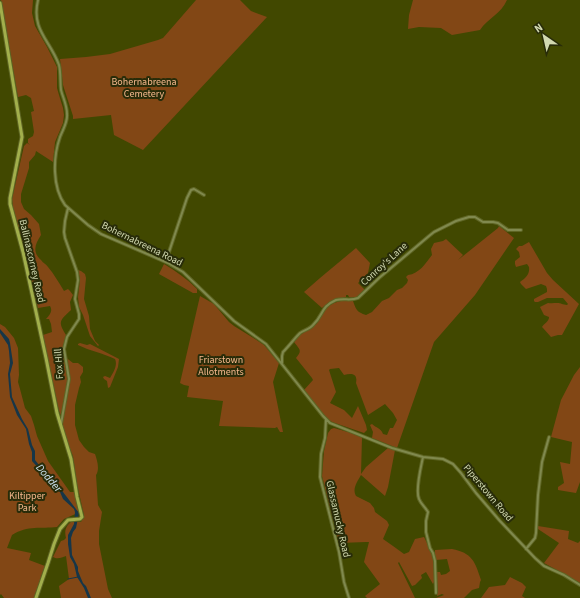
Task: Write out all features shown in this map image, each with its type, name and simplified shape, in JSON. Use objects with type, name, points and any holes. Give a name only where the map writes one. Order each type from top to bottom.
[{"type":"main road","name":"Ballinascorney Road","points":[[0,3],[22,137],[10,204],[24,260],[61,429],[71,460],[82,517],[68,520],[58,534],[36,598]]},
{"type":"street","name":"Bohernabreena Road","points":[[38,0],[36,14],[39,29],[59,66],[62,92],[68,114],[57,148],[55,163],[56,187],[62,201],[88,225],[101,234],[166,262],[183,272],[234,321],[266,344],[326,419]]},
{"type":"street","points":[[166,262],[190,192],[194,189],[204,195]]},
{"type":"street","name":"Fox Hill","points":[[61,429],[62,414],[69,379],[64,349],[68,337],[77,323],[79,314],[75,299],[78,280],[77,272],[64,232],[64,221],[68,208]]},
{"type":"street","name":"Conroy's Lane","points":[[282,364],[282,356],[284,352],[300,334],[315,324],[322,311],[327,306],[337,300],[354,300],[358,298],[379,278],[434,232],[456,221],[473,217],[483,222],[498,223],[508,230],[521,230]]},
{"type":"street","name":"Piperstown Road","points":[[326,419],[335,425],[392,448],[423,457],[443,459],[453,464],[476,493],[526,549],[544,566],[564,575],[580,585]]},
{"type":"street","name":"Glassamucky Road","points":[[326,419],[325,438],[321,454],[320,477],[349,598]]},
{"type":"street","points":[[526,549],[535,538],[542,462],[549,437]]},
{"type":"street","points":[[423,457],[418,495],[420,502],[428,512],[426,532],[430,548],[434,553],[436,562],[436,593]]},
{"type":"green space","points":[[1,0],[33,0],[32,13],[35,26],[57,67],[57,88],[64,115],[63,123],[55,142],[53,162],[36,151],[35,155],[29,162],[29,168],[21,194],[21,202],[24,209],[39,224],[41,235],[35,248],[36,254],[47,266],[64,291],[68,289],[73,295],[70,302],[71,310],[61,322],[66,335],[63,348],[64,356],[73,363],[78,363],[83,367],[75,405],[75,425],[79,440],[89,452],[95,454],[97,462],[98,470],[96,475],[98,505],[102,512],[99,531],[99,544],[108,589],[112,598],[61,598],[59,586],[69,579],[66,556],[58,558],[53,557],[61,541],[66,538],[65,530],[68,525],[72,521],[81,522],[84,515],[73,456],[63,428],[43,335],[52,332],[49,319],[46,319],[51,313],[51,308],[50,306],[38,308],[13,207],[12,199],[24,146],[27,143],[30,145],[28,143],[28,139],[33,136],[34,132],[31,112],[34,111],[31,98],[26,95],[18,97]]},
{"type":"green space","name":"Bohernabreena Cemetery","points":[[196,0],[240,0],[251,11],[267,17],[143,150],[114,135],[111,115],[73,119],[63,85],[60,59],[110,54],[163,38]]},
{"type":"green space","points":[[413,0],[507,0],[501,9],[480,30],[452,35],[441,28],[419,27],[408,29],[409,15]]},
{"type":"green space","points":[[499,226],[514,238],[475,295],[434,342],[397,448],[372,438],[373,432],[370,425],[372,424],[380,429],[383,434],[387,435],[390,428],[393,428],[397,420],[393,413],[385,404],[368,415],[356,383],[356,377],[353,374],[344,375],[339,368],[329,370],[336,392],[330,403],[344,410],[352,418],[358,406],[367,430],[364,433],[332,422],[326,418],[304,390],[313,380],[296,358],[300,351],[294,342],[298,337],[315,325],[326,309],[336,302],[345,300],[353,301],[359,312],[366,315],[372,312],[382,301],[389,298],[407,283],[408,280],[406,277],[408,275],[416,273],[425,265],[432,255],[431,249],[434,243],[446,239],[463,255],[458,260]]},
{"type":"green space","points":[[529,242],[547,273],[579,304],[562,335],[551,337],[542,327],[549,317],[544,315],[540,307],[548,303],[568,304],[563,298],[547,298],[535,302],[534,299],[547,292],[546,286],[541,284],[526,289],[520,282],[527,276],[529,267],[527,264],[516,267],[515,261],[520,257],[519,252],[516,249],[519,246]]},
{"type":"green space","points":[[356,248],[370,263],[368,273],[358,283],[365,290],[356,297],[349,297],[346,295],[346,297],[330,302],[322,308],[304,292]]},
{"type":"green space","points":[[164,264],[177,272],[197,289],[197,293],[193,293],[159,274]]},
{"type":"green space","points":[[78,270],[85,274],[84,299],[89,316],[90,329],[95,341],[99,345],[98,346],[90,336],[79,307],[78,297],[80,279]]},
{"type":"green space","name":"Friarstown Allotments","points":[[200,296],[214,304],[234,326],[264,345],[279,363],[273,382],[283,432],[280,432],[277,427],[219,426],[223,401],[187,397],[189,386],[180,383]]},
{"type":"green space","name":"Kiltipper Park","points":[[0,324],[5,327],[14,338],[18,348],[18,382],[25,408],[31,416],[37,436],[48,461],[70,492],[74,492],[80,512],[64,519],[57,527],[29,529],[12,535],[7,548],[31,553],[29,560],[45,566],[34,598],[4,598],[1,594],[0,595]]},
{"type":"green space","points":[[80,343],[87,345],[90,344],[119,359],[118,367],[110,387],[108,388],[107,381],[103,377],[105,376],[110,378],[116,366],[115,359],[78,345]]},
{"type":"green space","points":[[580,367],[580,482],[576,493],[558,490],[558,487],[564,483],[560,462],[570,464],[572,442],[551,437],[561,400],[574,375]]},
{"type":"green space","points":[[334,428],[362,437],[361,474],[366,467],[388,448],[395,450],[385,496],[361,475],[356,486],[355,493],[356,496],[370,503],[375,512],[387,521],[389,525],[383,539],[404,554],[409,552],[415,539],[424,537],[433,555],[433,584],[426,572],[421,575],[422,578],[415,585],[412,586],[399,562],[398,563],[415,598],[367,598],[365,596],[380,584],[364,562],[369,542],[339,543],[322,476],[324,451],[328,433]]},
{"type":"green space","points":[[538,526],[569,531],[568,539],[578,543],[580,541],[580,583],[544,563],[559,543],[538,529]]},
{"type":"green space","points":[[452,549],[464,553],[472,559],[481,580],[479,588],[472,590],[464,598],[436,598],[444,595],[442,594],[437,596],[436,572],[440,572],[441,575],[450,571],[447,559],[435,559],[435,550]]},
{"type":"green space","points":[[510,577],[522,583],[526,587],[522,596],[525,598],[481,598],[489,587],[505,585]]},
{"type":"water","name":"Dodder","points":[[0,329],[9,339],[13,363],[10,374],[12,397],[28,429],[35,451],[35,460],[44,471],[51,476],[79,513],[76,528],[71,538],[72,555],[83,583],[86,586],[91,598],[88,598],[77,577],[74,564],[70,557],[68,535],[74,524],[74,509],[63,499],[56,486],[32,461],[32,452],[26,429],[17,415],[10,397],[8,374],[10,363],[9,351],[8,345],[0,333]]},
{"type":"waterway","points":[[68,579],[78,577]]}]
